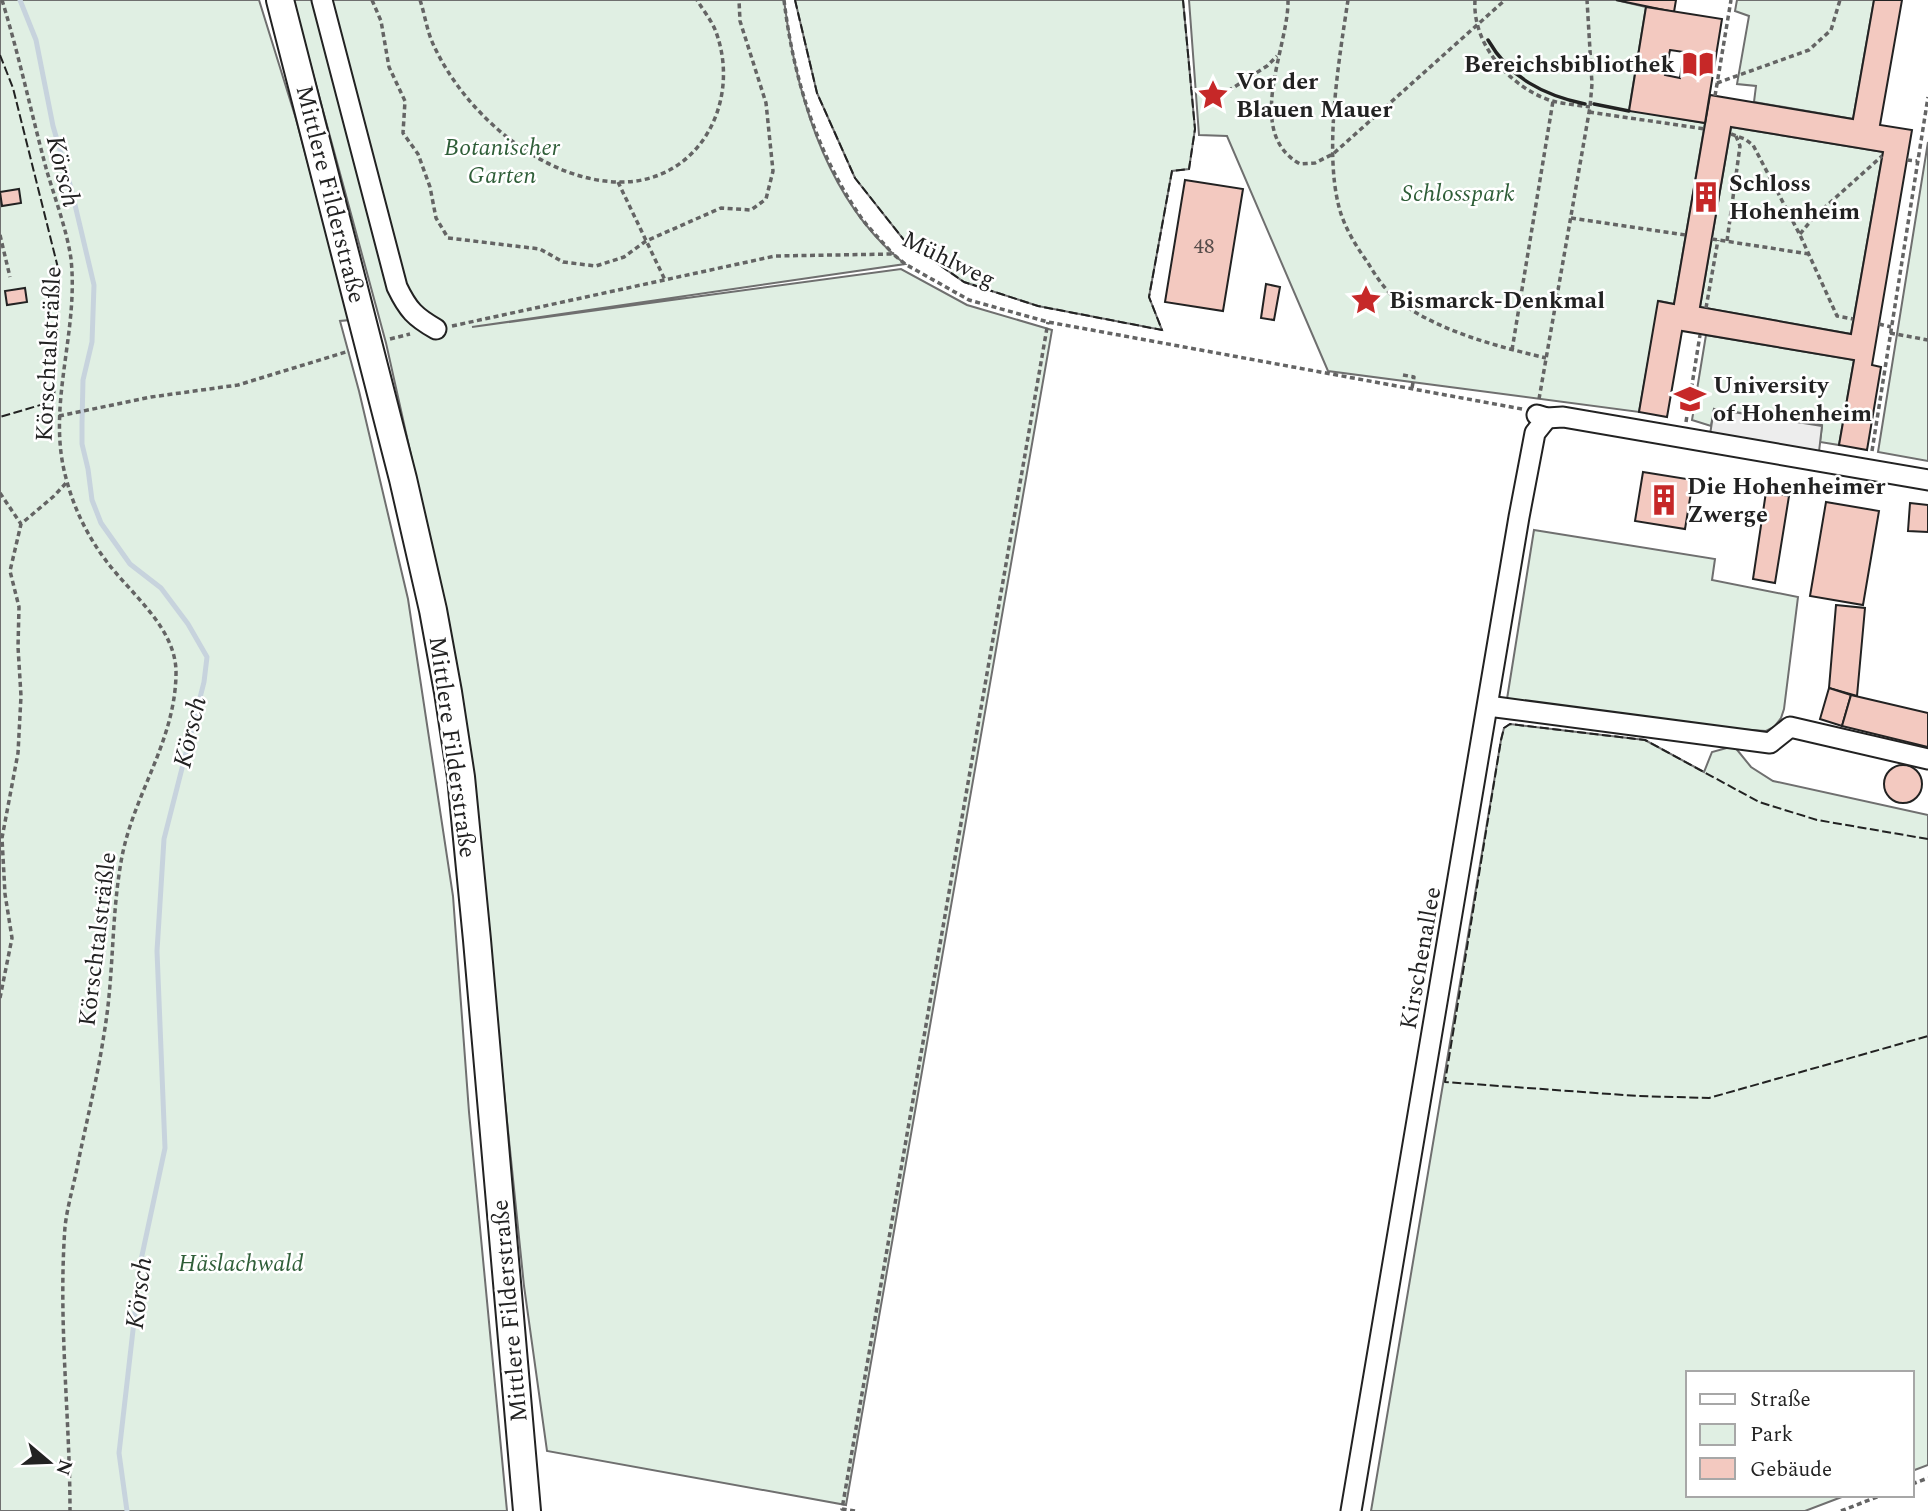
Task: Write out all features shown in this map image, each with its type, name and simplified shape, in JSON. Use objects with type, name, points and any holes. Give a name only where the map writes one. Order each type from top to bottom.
[{"type":"main road","name":"Mittlere Filderstraße","points":[[280,0],[369,345],[433,610],[461,777],[527,1511]]},
{"type":"street","points":[[322,0],[397,287],[407,308],[436,329]]},
{"type":"street","points":[[1542,417],[1563,417],[1928,480]]},
{"type":"street","name":"Kirschenallee","points":[[1351,1511],[1535,433],[1542,417]]},
{"type":"street","points":[[1488,706],[1770,743],[1790,727],[1928,759]]},
{"type":"path","name":"Körschtalsträßle","points":[[2,0],[71,257],[71,304],[59,416],[59,449],[66,482],[87,533],[167,639],[175,656],[176,675],[172,710],[164,742],[121,856],[105,1032],[65,1224],[64,1303],[70,1511]]},
{"type":"path","points":[[372,0],[381,21],[389,67],[405,101],[403,132],[418,154],[430,187],[436,218],[448,238],[540,249],[563,262],[596,266],[624,257],[646,241],[720,208],[751,210],[766,199],[773,172],[766,103],[740,21],[738,0]]},
{"type":"path","points":[[421,0],[433,45],[462,94],[499,132],[536,156],[571,173],[618,182],[649,179],[670,171],[691,156],[706,138],[717,116],[722,91],[723,61],[716,31],[697,0]]},
{"type":"path","points":[[784,0],[802,90],[817,137],[859,215],[893,254]]},
{"type":"path","points":[[1288,0],[1287,25],[1272,83],[1271,100],[1278,139],[1287,154],[1300,164],[1315,163],[1333,155],[1505,0]]},
{"type":"path","points":[[1348,0],[1337,86],[1333,155],[1339,210],[1351,237],[1382,284],[1399,302],[1458,332],[1546,358]]},
{"type":"path","points":[[1475,0],[1477,23],[1488,49],[1508,74],[1525,88],[1553,101],[1705,129]]},
{"type":"path","points":[[1542,417],[1546,358],[1592,84],[1587,0]]},
{"type":"path","points":[[1715,96],[1731,0]]},
{"type":"path","points":[[1717,83],[1809,50],[1831,30],[1840,0]]},
{"type":"path","points":[[1228,91],[1279,55]]},
{"type":"path","points":[[1869,470],[1928,97]]},
{"type":"path","points":[[1512,350],[1553,101]]},
{"type":"path","points":[[1727,242],[1740,146],[1732,134],[1753,145],[1800,235],[1837,316],[1853,319]]},
{"type":"path","points":[[1800,235],[1814,217],[1882,156]]},
{"type":"path","points":[[1907,160],[1917,161]]},
{"type":"path","points":[[618,182],[665,280]]},
{"type":"path","points":[[1571,218],[1686,235]]},
{"type":"path","points":[[0,235],[10,277]]},
{"type":"path","points":[[1706,308],[1715,240],[1809,254]]},
{"type":"path","name":"Mühlweg","points":[[59,416],[238,385],[412,333],[775,256],[893,254],[905,264],[969,300],[1048,323],[1519,408],[1542,417]]},
{"type":"path","points":[[855,1511],[842,1509],[1048,323]]},
{"type":"path","points":[[1879,324],[1891,327]]},
{"type":"path","points":[[1890,333],[1928,340]]},
{"type":"path","points":[[1684,437],[1700,335]]},
{"type":"path","points":[[1403,375],[1413,377],[1412,388]]},
{"type":"path","points":[[0,998],[12,938],[5,894],[2,838],[18,753],[22,696],[18,647],[19,607],[10,571],[21,524],[66,482]]},
{"type":"path","points":[[0,493],[21,524]]},
{"type":"path","points":[[1841,1511],[1876,1497]]},
{"type":"green space","name":"Häslachwald","points":[[0,0],[259,0],[296,119],[350,320],[340,321],[408,599],[453,896],[469,1112],[507,1511],[0,1511]]},
{"type":"green space","name":"Botanischer Garten","points":[[293,0],[784,0],[797,72],[820,144],[855,210],[878,239],[905,264],[472,327],[901,269],[967,305],[1052,330],[846,1505],[547,1451],[524,1286],[472,780],[437,572],[386,343]]},
{"type":"green space","points":[[795,0],[1183,0],[1195,129],[1189,169],[1172,171],[1149,297],[1162,330],[1038,306],[964,282],[904,240],[855,178],[817,93]]},
{"type":"green space","name":"Schlosspark","points":[[1189,0],[1616,0],[1646,7],[1629,110],[1705,123],[1674,304],[1659,301],[1639,412],[1328,371],[1227,136],[1199,135]]},
{"type":"green space","points":[[1737,0],[1874,0],[1853,119],[1754,102],[1756,86],[1737,84],[1749,16],[1735,11]]},
{"type":"green space","points":[[1731,127],[1883,152],[1851,334],[1700,307]]},
{"type":"green space","points":[[1928,142],[1928,461],[1878,452]]},
{"type":"green space","points":[[1706,335],[1854,360],[1839,445],[1820,442],[1822,425],[1714,409],[1711,426],[1692,420]]},
{"type":"green space","points":[[1534,530],[1715,559],[1712,580],[1798,597],[1784,709],[1774,727],[1766,731],[1721,728],[1507,699]]},
{"type":"green space","points":[[1510,724],[1645,740],[1704,772],[1712,752],[1734,746],[1751,767],[1773,781],[1928,815],[1928,1465],[1914,1470],[1914,1371],[1686,1371],[1686,1497],[1842,1497],[1805,1511],[1371,1511],[1504,728]]},
{"type":"shaded area","points":[[1714,409],[1822,426],[1818,460],[1709,441]]},
{"type":"building","points":[[1616,0],[1676,0],[1674,12]]},
{"type":"building","name":"Schloss Hohenheim","points":[[1874,0],[1902,0],[1880,125],[1912,130],[1872,365],[1881,367],[1867,450],[1839,445],[1854,360],[1682,331],[1667,417],[1639,412],[1658,301],[1674,304],[1710,95],[1853,119]],"holes":[[[1731,127],[1883,152],[1851,334],[1700,307]]]},
{"type":"building","name":"Bereichsbibliothek","points":[[1646,7],[1722,19],[1705,123],[1629,111]],"holes":[[[1670,50],[1684,52],[1680,78],[1665,75]]]},
{"type":"building","points":[[1185,180],[1243,189],[1223,311],[1165,302]]},
{"type":"building","points":[[19,189],[21,203],[2,206],[0,192]]},
{"type":"building","points":[[1266,284],[1280,287],[1274,320],[1261,318]]},
{"type":"building","points":[[25,288],[27,302],[7,305],[5,291]]},
{"type":"building","name":"Die Hohenheimer Zwerge","points":[[1643,472],[1693,480],[1685,529],[1635,521]]},
{"type":"building","points":[[1766,492],[1789,496],[1775,583],[1753,579]]},
{"type":"building","points":[[1826,502],[1879,511],[1863,605],[1810,596]]},
{"type":"building","points":[[1910,503],[1928,505],[1928,532],[1908,531]]},
{"type":"building","points":[[1836,605],[1865,608],[1857,696],[1829,688]]},
{"type":"building","points":[[1829,688],[1851,695],[1842,726],[1820,719]]},
{"type":"building","points":[[1851,695],[1928,713],[1928,747],[1842,726]]},
{"type":"building","points":[[1903,765],[1916,771],[1922,784],[1916,797],[1903,803],[1890,797],[1884,784],[1890,771]]},
{"type":"waterway","name":"Körsch","points":[[20,0],[36,40],[53,126],[94,285],[92,342],[83,380],[82,423],[82,444],[92,500],[101,523],[130,564],[161,588],[188,624],[207,657],[204,682],[164,839],[157,951],[165,1148],[141,1260],[119,1453],[127,1511]]},
{"type":"fence","points":[[795,0],[817,93],[855,178],[904,240],[964,282],[1038,306],[1162,330],[1149,297],[1172,171],[1189,169],[1195,129],[1183,0]]},
{"type":"fence","points":[[0,55],[13,88],[59,272],[54,401],[0,417]]},
{"type":"fence","points":[[1928,839],[1817,820],[1759,802],[1645,740],[1510,724],[1504,728],[1501,740],[1445,1082],[1638,1096],[1709,1098],[1928,1036]]},
{"type":"wall","points":[[1488,40],[1507,65],[1529,83],[1555,96],[1585,104]]},
{"type":"wall","points":[[1594,104],[1629,111]]},
{"type":"place","name":"Bereichsbibliothek","points":[[1698,64]]},
{"type":"place","name":"Vor der Blauen Mauer","points":[[1213,95]]},
{"type":"place","name":"Schloss Hohenheim","points":[[1706,197]]},
{"type":"place","name":"Bismarck-Denkmal","points":[[1366,300]]},
{"type":"place","name":"University of Hohenheim","points":[[1690,399]]},
{"type":"place","name":"Die Hohenheimer Zwerge","points":[[1664,500]]}]
